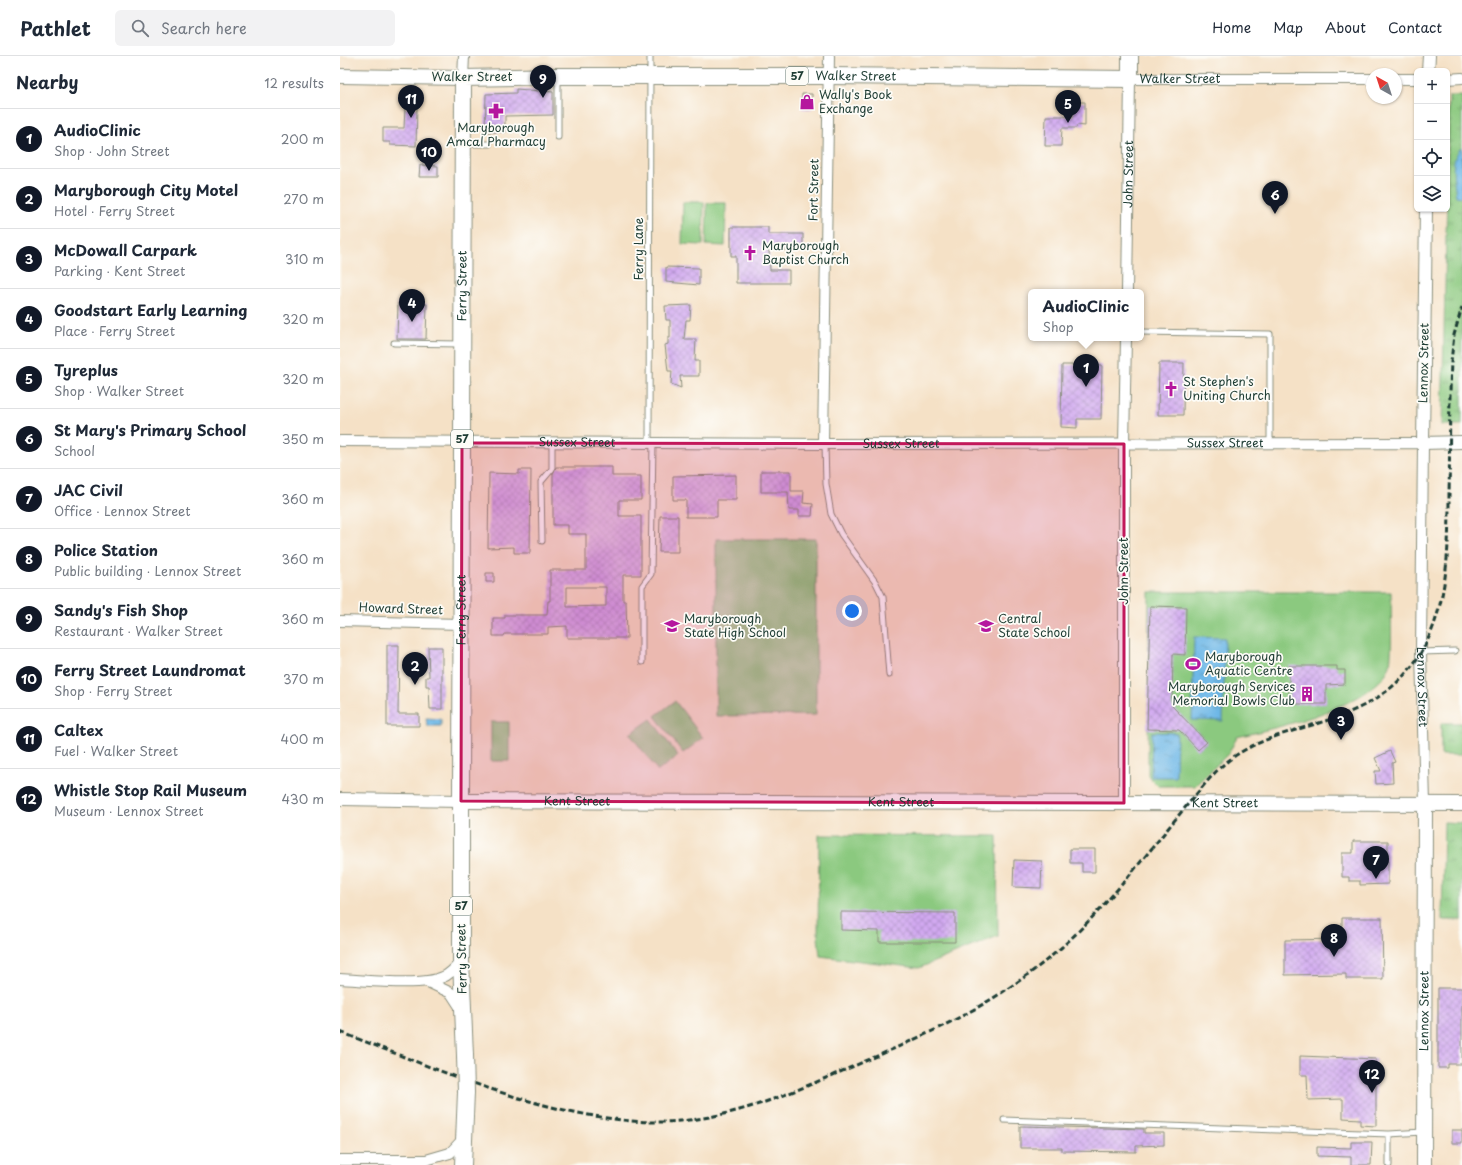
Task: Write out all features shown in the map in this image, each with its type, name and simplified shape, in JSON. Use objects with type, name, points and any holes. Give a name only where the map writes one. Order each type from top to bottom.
[{"type":"main road","name":"John Street","points":[[1130,56],[1130,79]]},
{"type":"main road","name":"Walker Street","points":[[340,76],[463,78],[558,76],[829,76],[1130,79]]},
{"type":"main road","name":"Ferry Street","points":[[463,78],[461,961],[466,1092],[463,1165]]},
{"type":"main road","name":"Kent Street","points":[[461,801],[1462,804]]},
{"type":"main road","name":"Lennox Street","points":[[1424,1165],[1425,804]]},
{"type":"street","name":"Ferry Street","points":[[463,78],[464,56]]},
{"type":"street","name":"Fort Street","points":[[824,444],[829,56]]},
{"type":"street","points":[[1428,68],[1429,56]]},
{"type":"street","points":[[1450,79],[1462,78]]},
{"type":"street","name":"Walker Street","points":[[1130,79],[1366,79]]},
{"type":"street","name":"John Street","points":[[1127,289],[1130,79]]},
{"type":"street","points":[[1402,79],[1414,79]]},
{"type":"street","name":"Lennox Street","points":[[1425,804],[1421,652],[1426,212]]},
{"type":"street","name":"John Street","points":[[1124,803],[1124,444],[1126,341]]},
{"type":"street","name":"Sussex Street","points":[[340,441],[462,443],[651,442],[824,444],[1270,444],[1462,442]]},
{"type":"street","name":"Howard Street","points":[[340,621],[461,624]]},
{"type":"street","name":"Kent Street","points":[[340,799],[461,801]]},
{"type":"street","points":[[340,979],[428,982],[443,977],[451,972],[461,961]]},
{"type":"street","points":[[428,982],[451,993],[463,1011]]},
{"type":"street","points":[[340,1160],[426,1160],[450,1153],[465,1137]]},
{"type":"street","points":[[426,1160],[438,1165]]},
{"type":"lane","name":"Ferry Lane","points":[[642,662],[642,586],[651,574],[650,56]]},
{"type":"lane","points":[[558,76],[558,137]]},
{"type":"lane","points":[[462,144],[489,144]]},
{"type":"lane","points":[[1144,332],[1270,334],[1270,444]]},
{"type":"lane","points":[[394,343],[462,344]]},
{"type":"lane","points":[[542,541],[541,482],[552,469],[552,442]]},
{"type":"lane","points":[[824,444],[826,484],[831,514],[841,534],[876,583],[883,597],[889,675]]},
{"type":"lane","points":[[1421,652],[1455,650]]},
{"type":"lane","points":[[1004,1120],[1389,1134],[1424,1132]]},
{"type":"lane","points":[[1388,1165],[1389,1134]]},
{"type":"highlighted area","points":[[462,443],[1124,444],[1124,803],[461,801]]},
{"type":"green space","points":[[1450,96],[1462,96],[1462,425],[1442,425],[1447,212],[1450,212]]},
{"type":"green space","points":[[683,202],[704,202],[703,245],[682,244]]},
{"type":"green space","points":[[707,203],[726,203],[725,246],[706,245]]},
{"type":"green space","points":[[716,539],[816,539],[816,715],[716,716]]},
{"type":"green space","points":[[1149,592],[1391,592],[1391,644],[1389,668],[1379,682],[1363,694],[1343,705],[1321,714],[1275,728],[1237,737],[1229,753],[1195,786],[1158,786],[1148,776]]},
{"type":"green space","points":[[675,701],[703,738],[683,753],[655,716]]},
{"type":"green space","points":[[651,719],[678,756],[658,771],[630,734]]},
{"type":"green space","points":[[491,722],[509,722],[509,761],[491,761]]},
{"type":"green space","points":[[1441,723],[1462,723],[1462,755],[1441,755]]},
{"type":"green space","points":[[1444,822],[1462,823],[1462,920],[1442,920]]},
{"type":"green space","points":[[819,835],[997,836],[998,936],[919,968],[820,956],[818,937]]},
{"type":"water","points":[[1462,147],[1462,197],[1456,196],[1453,170],[1455,157]]},
{"type":"water","points":[[1194,637],[1225,638],[1223,721],[1192,720]]},
{"type":"water","points":[[426,718],[441,719],[441,726],[427,726]]},
{"type":"water","points":[[1152,732],[1177,733],[1176,777],[1151,777]]},
{"type":"building","points":[[516,89],[553,92],[553,115],[505,116],[505,132],[485,132],[486,94],[516,93]]},
{"type":"building","name":"Wally's Book Exchange","points":[[802,94],[812,94],[812,109],[802,109]]},
{"type":"building","points":[[1073,102],[1085,102],[1085,126],[1077,125],[1076,128],[1062,128],[1061,146],[1045,146],[1046,116],[1073,116]]},
{"type":"building","points":[[405,108],[417,108],[416,146],[390,145],[390,142],[383,142],[383,128],[404,128]]},
{"type":"building","points":[[420,165],[438,166],[438,177],[419,177]]},
{"type":"building","name":"Maryborough Baptist Church","points":[[731,227],[768,227],[768,234],[803,234],[803,250],[769,250],[770,270],[789,270],[789,283],[736,283],[736,256],[731,256]]},
{"type":"building","points":[[666,267],[699,268],[699,285],[666,282]]},
{"type":"building","points":[[398,303],[427,304],[426,339],[397,339]]},
{"type":"building","points":[[691,305],[690,320],[686,320],[684,339],[696,339],[695,361],[699,361],[699,376],[680,376],[681,388],[671,384],[672,371],[668,371],[665,345],[668,344],[668,338],[670,338],[670,320],[666,320],[665,306]]},
{"type":"building","name":"St Stephen's Uniting Church","points":[[1159,363],[1184,363],[1183,415],[1158,415]]},
{"type":"building","points":[[1062,365],[1102,365],[1101,419],[1077,419],[1077,428],[1061,427]]},
{"type":"building","points":[[556,467],[612,467],[612,476],[641,476],[641,500],[619,500],[619,516],[641,516],[641,575],[623,575],[623,601],[626,601],[627,638],[567,638],[567,626],[548,627],[548,634],[505,634],[504,636],[493,636],[493,618],[505,618],[505,615],[547,615],[548,601],[550,601],[550,570],[586,570],[586,534],[568,534],[568,525],[553,525],[553,474]],"holes":[[[567,587],[606,587],[606,606],[567,607]]]},
{"type":"building","points":[[519,470],[531,470],[530,553],[514,553],[514,547],[488,548],[489,473],[519,474]]},
{"type":"building","points":[[761,471],[791,471],[791,491],[804,491],[803,503],[813,504],[812,516],[799,516],[799,510],[789,510],[788,492],[761,492]]},
{"type":"building","points":[[736,475],[736,500],[717,500],[717,517],[686,517],[686,500],[673,500],[673,476]]},
{"type":"building","points":[[660,516],[678,516],[678,552],[659,552]]},
{"type":"building","points":[[486,573],[494,573],[494,582],[486,582]]},
{"type":"building","points":[[1150,606],[1186,607],[1185,655],[1173,654],[1172,706],[1207,742],[1198,750],[1179,730],[1147,729]]},
{"type":"building","points":[[387,645],[399,645],[398,714],[419,714],[419,726],[387,726]]},
{"type":"building","points":[[428,647],[442,647],[442,709],[430,709],[429,686],[426,686],[426,677],[429,677]]},
{"type":"building","name":"Maryborough Services Memorial Bowls Club","points":[[1289,666],[1337,666],[1337,670],[1345,670],[1345,684],[1326,685],[1326,704],[1289,704]]},
{"type":"building","points":[[1390,751],[1395,762],[1392,763],[1393,783],[1376,784],[1375,771],[1381,771],[1375,758]]},
{"type":"building","points":[[1353,841],[1388,841],[1388,884],[1360,885],[1360,881],[1349,881],[1349,877],[1342,877],[1342,853],[1353,853]]},
{"type":"building","points":[[1070,849],[1095,849],[1095,872],[1082,872],[1082,863],[1070,863]]},
{"type":"building","points":[[1014,860],[1042,861],[1041,888],[1013,887]]},
{"type":"building","points":[[841,912],[955,913],[955,942],[879,942],[879,931],[841,930]]},
{"type":"building","points":[[1342,918],[1382,918],[1383,979],[1346,979],[1346,974],[1285,975],[1285,940],[1342,939]]},
{"type":"building","points":[[1438,988],[1462,988],[1462,1064],[1448,1064],[1448,1068],[1438,1068]]},
{"type":"building","points":[[1300,1056],[1376,1059],[1376,1126],[1360,1125],[1360,1119],[1343,1118],[1343,1099],[1308,1100],[1307,1075],[1300,1075]]},
{"type":"building","points":[[1020,1126],[1144,1129],[1144,1133],[1164,1133],[1164,1145],[1136,1146],[1136,1152],[1062,1151],[1062,1148],[1020,1148]]},
{"type":"building","points":[[1452,1130],[1462,1130],[1462,1143],[1452,1143]]},
{"type":"building","points":[[1351,1142],[1372,1142],[1371,1165],[1351,1165],[1351,1157],[1317,1156],[1317,1147],[1351,1148]]},
{"type":"railway","points":[[340,1032],[474,1083],[543,1105],[614,1119],[647,1122],[679,1121],[709,1117],[738,1110],[766,1102],[795,1091],[883,1054],[937,1029],[963,1016],[1013,985],[1062,947],[1102,907],[1211,777],[1226,763],[1258,743],[1350,712],[1382,695],[1406,674],[1423,649],[1435,621],[1443,592],[1447,560],[1449,527],[1451,362],[1454,335],[1462,307]]},
{"type":"place","name":"Sandy's Fish Shop","points":[[543,98]]},
{"type":"place","name":"Wally's Book Exchange","points":[[807,102]]},
{"type":"place","name":"Maryborough Amcal Pharmacy","points":[[496,111]]},
{"type":"place","name":"Caltex","points":[[411,118]]},
{"type":"place","name":"Tyreplus","points":[[1068,123]]},
{"type":"place","name":"Ferry Street Laundromat","points":[[429,171]]},
{"type":"place","name":"St Mary's Primary School","points":[[1275,214]]},
{"type":"place","name":"Maryborough Baptist Church","points":[[750,253]]},
{"type":"place","name":"Goodstart Early Learning","points":[[412,322]]},
{"type":"place","name":"AudioClinic","points":[[1086,387]]},
{"type":"place","name":"St Stephen's Uniting Church","points":[[1171,389]]},
{"type":"place","name":"Maryborough State High School","points":[[672,626]]},
{"type":"place","name":"Central State School","points":[[986,626]]},
{"type":"place","name":"Maryborough Aquatic Centre","points":[[1193,664]]},
{"type":"place","name":"Maryborough City Motel","points":[[415,685]]},
{"type":"place","name":"Maryborough Services Memorial Bowls Club","points":[[1307,694]]},
{"type":"place","name":"McDowall Carpark","points":[[1341,740]]},
{"type":"place","name":"JAC Civil","points":[[1376,879]]},
{"type":"place","name":"Police Station","points":[[1334,957]]},
{"type":"place","name":"Whistle Stop Rail Museum","points":[[1372,1093]]}]
